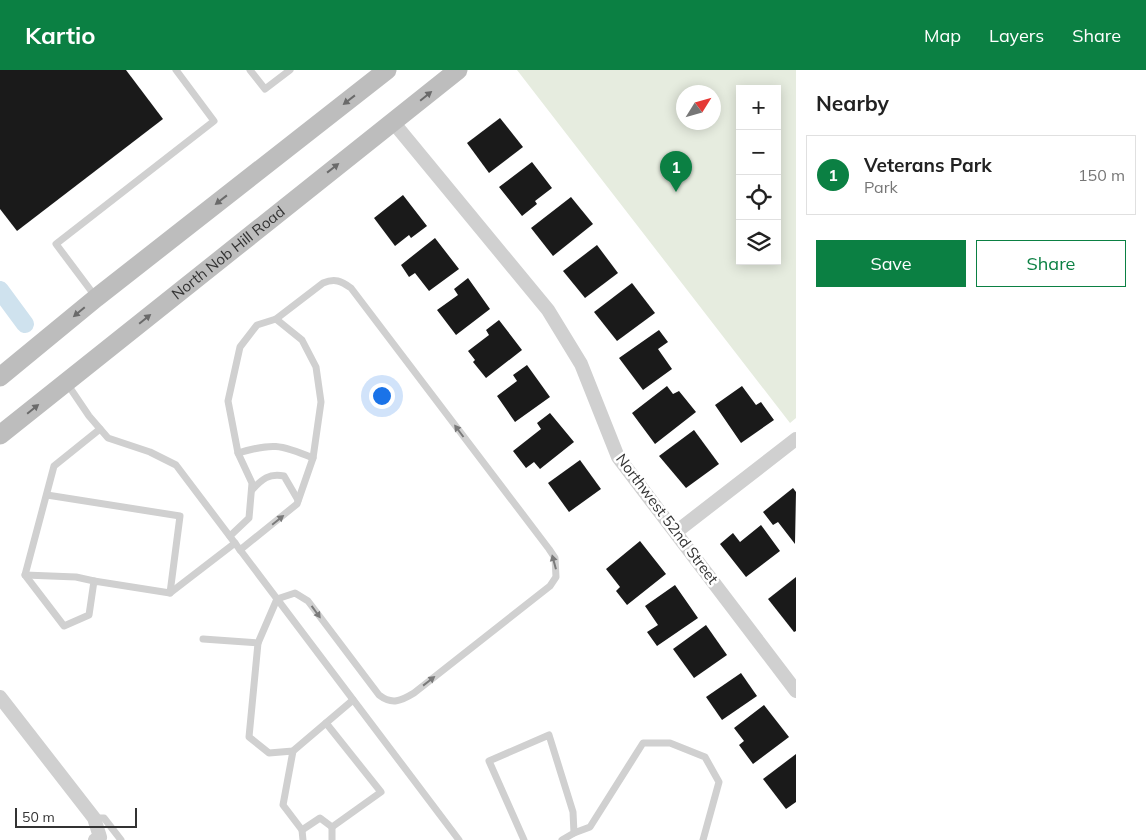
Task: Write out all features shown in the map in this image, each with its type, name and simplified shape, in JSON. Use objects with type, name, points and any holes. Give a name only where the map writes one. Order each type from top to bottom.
[{"type":"main road","points":[[0,377],[96,298],[387,70]]},
{"type":"main road","name":"North Nob Hill Road","points":[[0,435],[458,70]]},
{"type":"street","name":"Northwest 52nd Street","points":[[393,122],[548,310],[581,364],[618,457],[796,692]]},
{"type":"street","points":[[676,532],[796,439]]},
{"type":"street","points":[[0,697],[94,818],[100,836],[95,840]]},
{"type":"lane","points":[[96,298],[56,244],[214,121],[176,70]]},
{"type":"lane","points":[[250,70],[265,89],[290,70]]},
{"type":"lane","points":[[230,536],[249,518],[252,490],[252,483],[238,453],[228,400],[240,347],[257,325],[276,319],[323,283],[332,279],[340,281],[351,288],[549,549],[556,567],[556,577],[550,586],[414,693],[398,702],[379,695],[302,596],[290,593],[277,598],[258,643],[249,737],[269,753],[293,751],[353,700]]},
{"type":"lane","points":[[240,550],[297,504],[313,458],[321,402],[316,367],[302,340],[276,319]]},
{"type":"lane","points":[[66,382],[108,438],[142,449],[176,465],[459,840]]},
{"type":"lane","points":[[25,575],[54,466],[100,429]]},
{"type":"lane","points":[[238,453],[260,447],[279,445],[313,458]]},
{"type":"lane","points":[[252,490],[267,476],[284,476],[298,500]]},
{"type":"lane","points":[[47,495],[180,516],[170,594]]},
{"type":"lane","points":[[25,575],[76,577],[170,594],[235,543]]},
{"type":"lane","points":[[25,575],[64,626],[89,615],[94,581]]},
{"type":"lane","points":[[202,639],[258,643]]},
{"type":"lane","points":[[326,723],[382,792],[332,827]]},
{"type":"lane","points":[[524,840],[489,761],[549,735],[574,812],[574,833]]},
{"type":"lane","points":[[562,840],[590,827],[643,743],[670,743],[705,757],[719,782],[703,840]]},
{"type":"lane","points":[[293,751],[283,806],[302,830],[303,840]]},
{"type":"lane","points":[[94,818],[104,818],[121,840]]},
{"type":"lane","points":[[302,830],[320,818],[332,827]]},
{"type":"lane","points":[[332,827],[332,840]]},
{"type":"shaded area","points":[[517,70],[796,70],[796,418],[790,423]]},
{"type":"building","points":[[0,70],[126,70],[163,119],[17,231],[0,209]]},
{"type":"building","points":[[500,118],[523,147],[489,173],[467,143]]},
{"type":"building","points":[[532,162],[552,188],[535,201],[537,204],[522,216],[499,187]]},
{"type":"building","points":[[403,195],[427,226],[411,238],[409,235],[395,246],[374,218]]},
{"type":"building","points":[[571,197],[593,224],[553,256],[531,228]]},
{"type":"building","points":[[435,238],[459,269],[429,291],[415,273],[409,277],[401,265]]},
{"type":"building","points":[[597,245],[618,273],[585,298],[563,271]]},
{"type":"building","points":[[468,278],[490,309],[456,335],[437,310],[458,295],[454,289]]},
{"type":"building","points":[[632,283],[655,313],[617,341],[594,312]]},
{"type":"building","points":[[499,320],[522,350],[486,378],[473,362],[475,360],[468,351],[489,335],[486,330]]},
{"type":"building","points":[[659,330],[668,342],[658,349],[672,369],[643,390],[619,358]]},
{"type":"building","points":[[527,365],[550,397],[515,422],[497,396],[517,381],[513,375]]},
{"type":"building","points":[[667,386],[673,394],[679,391],[696,412],[655,444],[632,413]]},
{"type":"building","points":[[742,386],[756,405],[761,402],[774,420],[741,443],[715,405]]},
{"type":"building","points":[[550,413],[574,442],[540,469],[534,462],[526,468],[513,451],[541,429],[537,423]]},
{"type":"building","points":[[694,430],[719,464],[686,488],[659,456]]},
{"type":"building","points":[[580,460],[601,489],[569,512],[548,483]]},
{"type":"building","points":[[793,488],[796,492],[795,544],[778,522],[773,525],[763,512]]},
{"type":"building","points":[[761,525],[780,551],[746,577],[720,544],[733,533],[740,542]]},
{"type":"building","points":[[640,541],[666,574],[627,605],[616,591],[620,587],[606,569]]},
{"type":"building","points":[[796,577],[796,631],[794,632],[768,599]]},
{"type":"building","points":[[675,585],[698,618],[657,646],[647,632],[658,625],[645,606]]},
{"type":"building","points":[[706,625],[727,655],[694,678],[673,649]]},
{"type":"building","points":[[741,673],[757,696],[722,720],[706,697]]},
{"type":"building","points":[[764,705],[789,737],[753,764],[739,745],[744,741],[734,728]]},
{"type":"building","points":[[796,754],[796,802],[786,809],[763,779]]},
{"type":"waterway","points":[[0,290],[25,324]]},
{"type":"place","name":"Veterans Park","points":[[676,192]]}]
